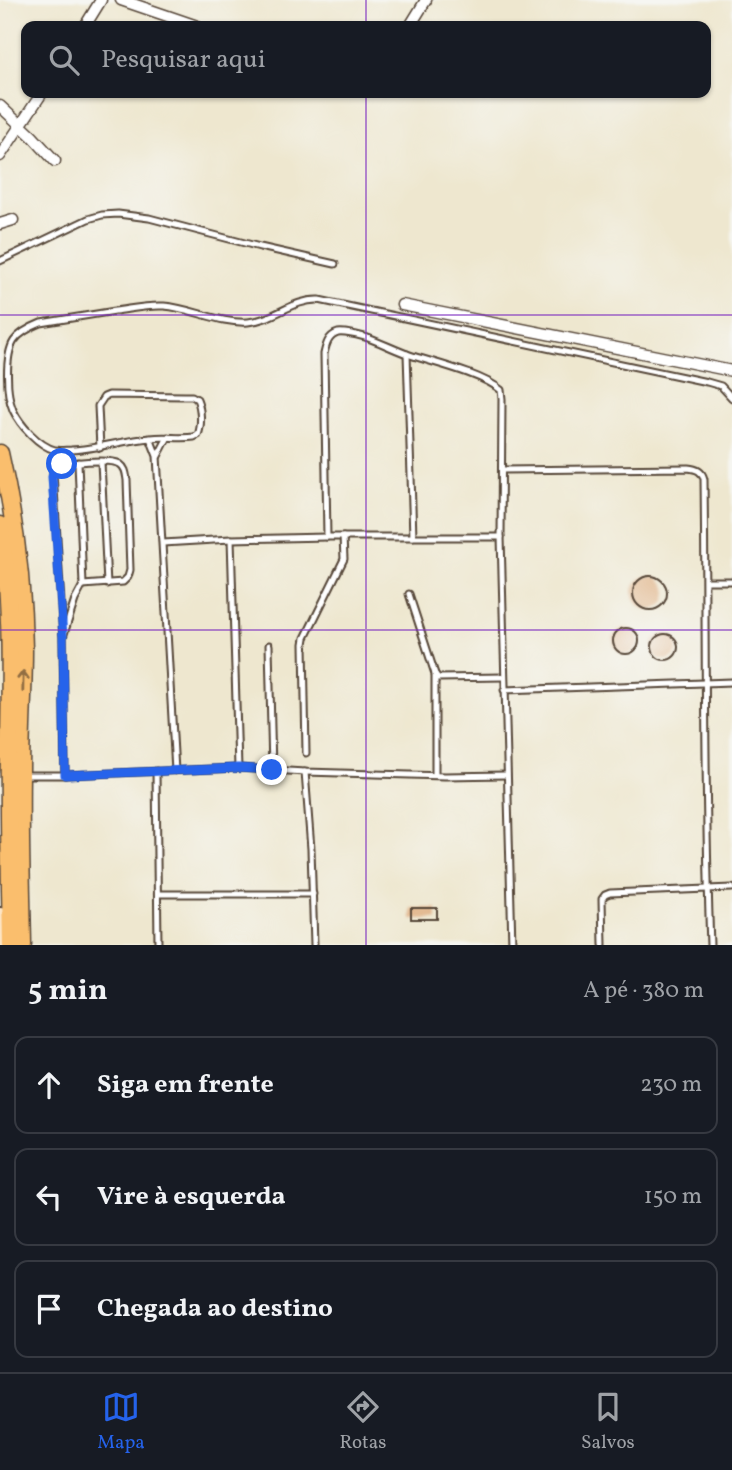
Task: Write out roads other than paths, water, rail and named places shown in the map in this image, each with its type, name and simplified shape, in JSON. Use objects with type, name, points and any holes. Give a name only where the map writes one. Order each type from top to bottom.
[{"type":"main road","points":[[0,453],[15,536],[24,650],[20,775],[23,945]]},
{"type":"main road","points":[[0,525],[10,638],[8,820],[11,945]]},
{"type":"main road","points":[[0,915],[4,945]]},
{"type":"street","points":[[88,21],[101,0]]},
{"type":"street","points":[[121,0],[182,21]]},
{"type":"street","points":[[413,21],[426,0]]},
{"type":"street","points":[[0,156],[39,98]]},
{"type":"street","points":[[0,106],[55,161]]},
{"type":"street","points":[[0,224],[13,220]]},
{"type":"street","points":[[402,305],[732,371]]},
{"type":"lane","points":[[0,261],[88,219],[118,214],[149,218],[335,264]]},
{"type":"lane","points":[[100,448],[98,406],[104,397],[192,396],[197,399],[200,429],[198,435],[188,438],[150,438],[100,448],[56,450],[43,445],[30,434],[13,410],[9,395],[8,357],[14,341],[27,330],[41,323],[161,306],[186,309],[233,322],[245,322],[266,318],[299,303],[319,300],[717,384],[732,398]]},
{"type":"lane","points":[[327,537],[324,354],[331,336],[340,333],[363,337],[481,379],[500,390],[503,677],[512,945]]},
{"type":"lane","points":[[407,354],[413,537]]},
{"type":"lane","points":[[157,456],[168,437]]},
{"type":"lane","points":[[150,438],[157,456],[175,771]]},
{"type":"lane","points":[[101,461],[107,584]]},
{"type":"lane","points":[[65,775],[63,637],[53,472],[55,467],[62,464],[78,462],[120,464],[127,480],[128,577],[123,582],[83,585]]},
{"type":"lane","points":[[63,637],[83,585],[78,462]]},
{"type":"lane","points":[[502,470],[688,468],[702,473],[706,581],[705,683],[710,945]]},
{"type":"lane","points":[[163,543],[327,537],[501,537]]},
{"type":"lane","points":[[306,753],[305,638],[344,559],[343,537]]},
{"type":"lane","points":[[230,539],[238,768]]},
{"type":"lane","points":[[706,581],[732,581]]},
{"type":"lane","points":[[409,594],[435,674],[435,775]]},
{"type":"lane","points":[[268,645],[272,770]]},
{"type":"lane","points":[[435,674],[438,678],[503,677]]},
{"type":"lane","points":[[504,690],[732,682]]},
{"type":"lane","points":[[20,775],[238,768],[305,772],[506,775]]},
{"type":"lane","points":[[156,771],[158,945]]},
{"type":"lane","points":[[305,772],[314,945]]},
{"type":"lane","points":[[603,945],[602,899],[605,895],[732,888]]},
{"type":"lane","points":[[158,894],[313,894]]}]
